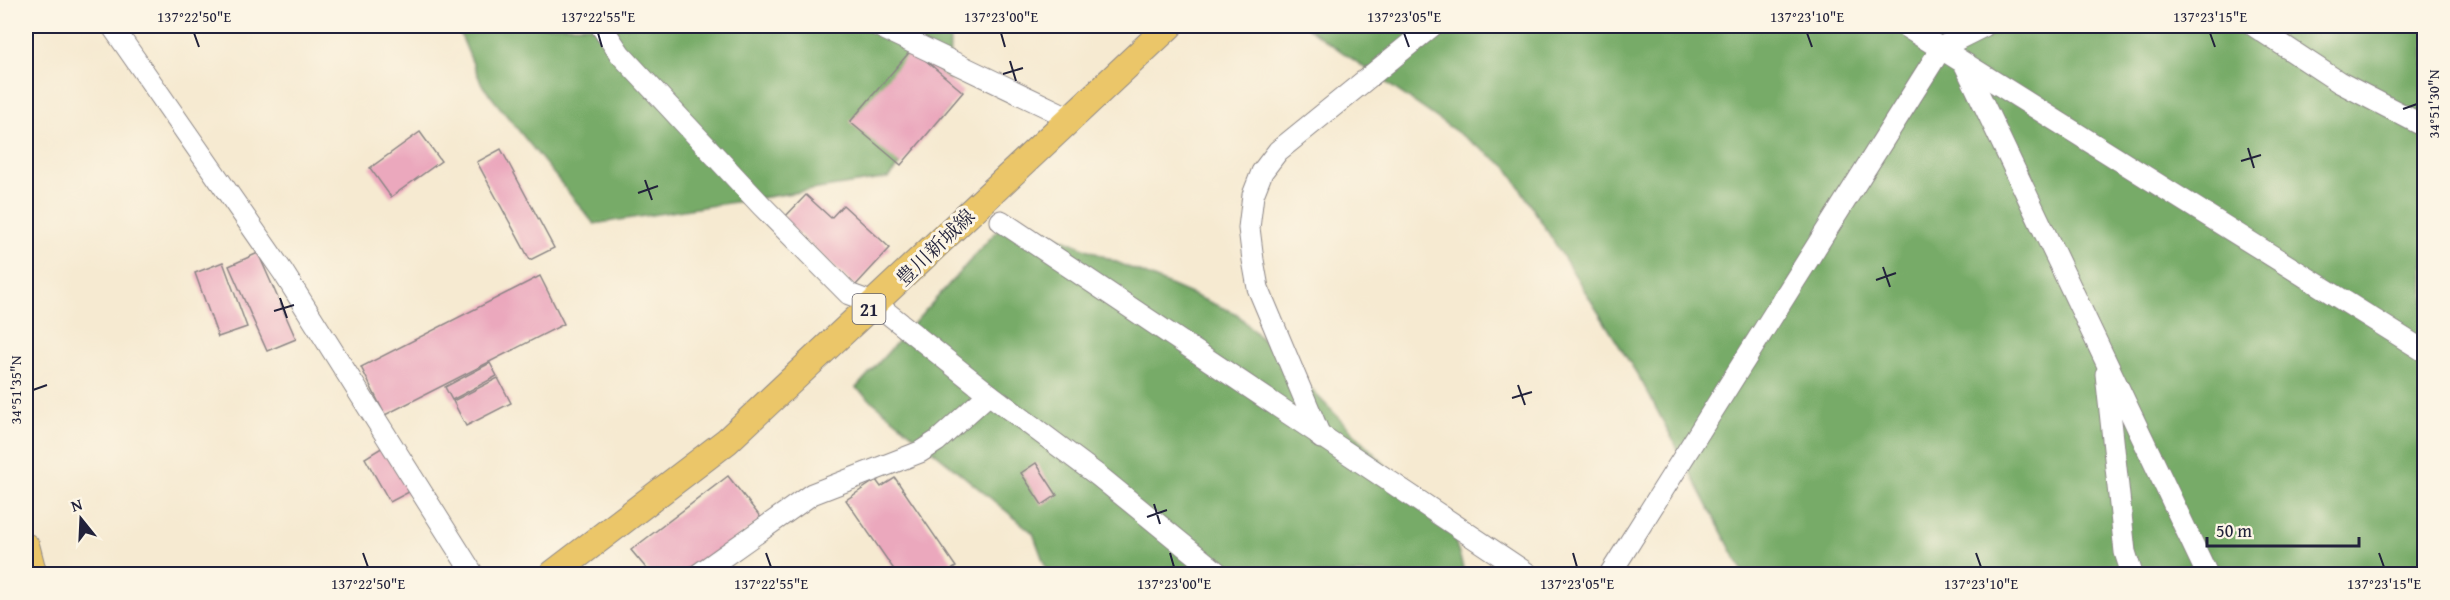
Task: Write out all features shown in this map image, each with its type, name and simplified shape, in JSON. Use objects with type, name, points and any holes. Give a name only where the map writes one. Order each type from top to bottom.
[{"type":"main road","name":"豊川新城線","points":[[553,574],[727,441],[876,304],[1169,26]]},
{"type":"main road","points":[[26,547],[33,574]]},
{"type":"street","points":[[112,26],[284,272],[473,574]]},
{"type":"street","points":[[601,26],[620,54],[769,213],[849,294],[876,304],[989,394],[1100,477],[1219,574]]},
{"type":"street","points":[[878,26],[1070,118]]},
{"type":"street","points":[[1321,438],[1258,288],[1250,228],[1253,195],[1263,172],[1278,151],[1432,26]]},
{"type":"street","points":[[1905,26],[1942,47],[1965,64],[2424,351]]},
{"type":"street","points":[[1610,574],[1942,47],[1984,26]]},
{"type":"street","points":[[2254,26],[2339,82],[2424,126]]},
{"type":"street","points":[[1965,64],[2207,574]]},
{"type":"street","points":[[1001,221],[1321,438],[1528,574]]},
{"type":"street","points":[[2104,358],[2125,552],[2132,574]]},
{"type":"street","points":[[699,574],[812,494],[920,452],[938,441],[989,394]]},
{"type":"green space","points":[[457,26],[950,26],[949,108],[888,178],[594,224],[482,85]]},
{"type":"green space","points":[[1305,26],[2424,26],[2424,574],[1744,574],[1642,382],[1507,167]]},
{"type":"green space","points":[[1010,216],[1237,314],[1453,534],[1465,574],[1048,574],[1033,533],[856,388]]},
{"type":"building","points":[[912,49],[963,92],[901,165],[850,122]]},
{"type":"building","points":[[420,132],[441,161],[391,197],[370,168]]},
{"type":"building","points":[[501,149],[554,248],[530,260],[477,162]]},
{"type":"building","points":[[806,195],[831,218],[843,205],[890,248],[855,286],[783,219]]},
{"type":"building","points":[[258,253],[296,339],[267,351],[229,266]]},
{"type":"building","points":[[223,262],[247,327],[218,337],[195,273]]},
{"type":"building","points":[[540,276],[564,324],[385,415],[361,367]]},
{"type":"building","points":[[490,363],[497,376],[452,400],[445,387]]},
{"type":"building","points":[[498,378],[511,403],[466,426],[453,401]]},
{"type":"building","points":[[383,447],[409,492],[390,502],[365,458]]},
{"type":"building","points":[[1036,463],[1057,495],[1042,505],[1021,473]]},
{"type":"building","points":[[728,476],[762,519],[690,574],[651,574],[631,550]]},
{"type":"building","points":[[895,478],[956,567],[945,574],[897,574],[846,500],[876,480],[881,487]]}]
